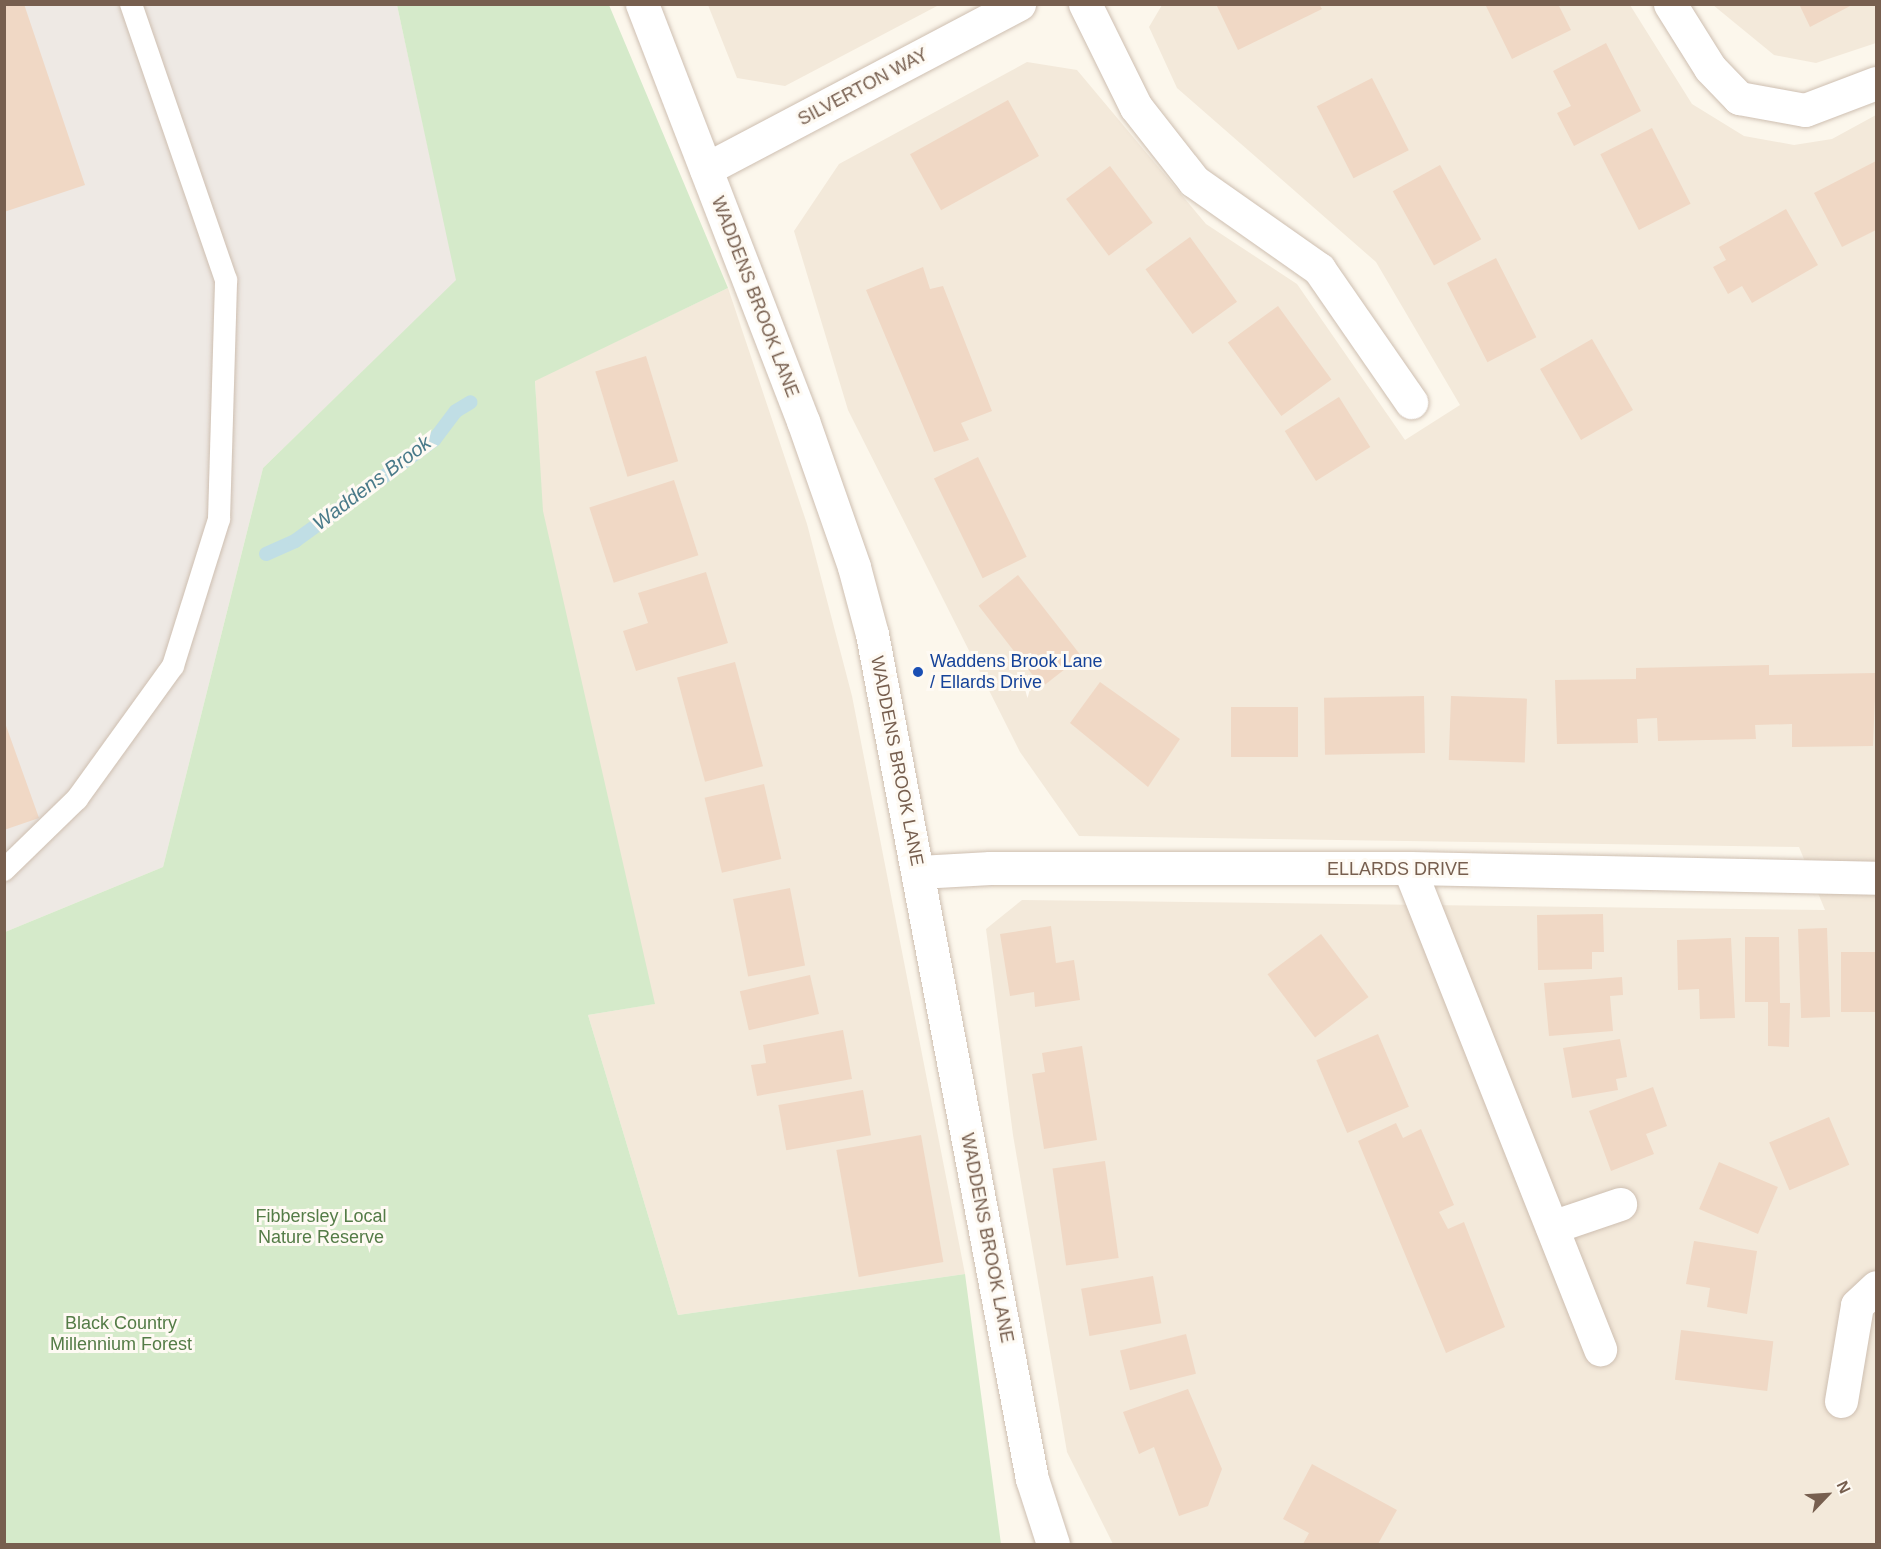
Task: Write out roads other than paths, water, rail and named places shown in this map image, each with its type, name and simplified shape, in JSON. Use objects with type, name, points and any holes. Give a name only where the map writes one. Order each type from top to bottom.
[{"type":"street","name":"WADDENS BROOK LANE","points":[[642,4],[803,421],[854,567],[872,634],[919,872],[1032,1479],[1053,1545]]},
{"type":"street","name":"SILVERTON WAY","points":[[706,169],[1019,4]]},
{"type":"street","points":[[1085,4],[1136,107],[1194,181],[1319,269],[1411,402]]},
{"type":"street","points":[[1670,4],[1710,68],[1739,98],[1804,110],[1876,83]]},
{"type":"street","name":"ELLARDS DRIVE","points":[[919,872],[990,868],[1409,868],[1876,878]]},
{"type":"street","points":[[1409,868],[1600,1348]]},
{"type":"street","points":[[1552,1227],[1620,1204]]},
{"type":"street","points":[[1841,1401],[1857,1305],[1876,1287]]},
{"type":"lane","points":[[4,870],[77,799],[173,666],[219,519],[226,279],[130,4]]},
{"type":"waterway","name":"Waddens Brook","points":[[266,554],[295,541],[434,440],[456,411],[471,402]]},
{"type":"place","name":"Waddens Brook Lane / Ellards Drive","points":[[918,672]]},
{"type":"park label","name":"Fibbersley Local Nature Reserve","points":[[321,1227]]},
{"type":"park label","name":"Black Country Millennium Forest","points":[[121,1334]]}]
